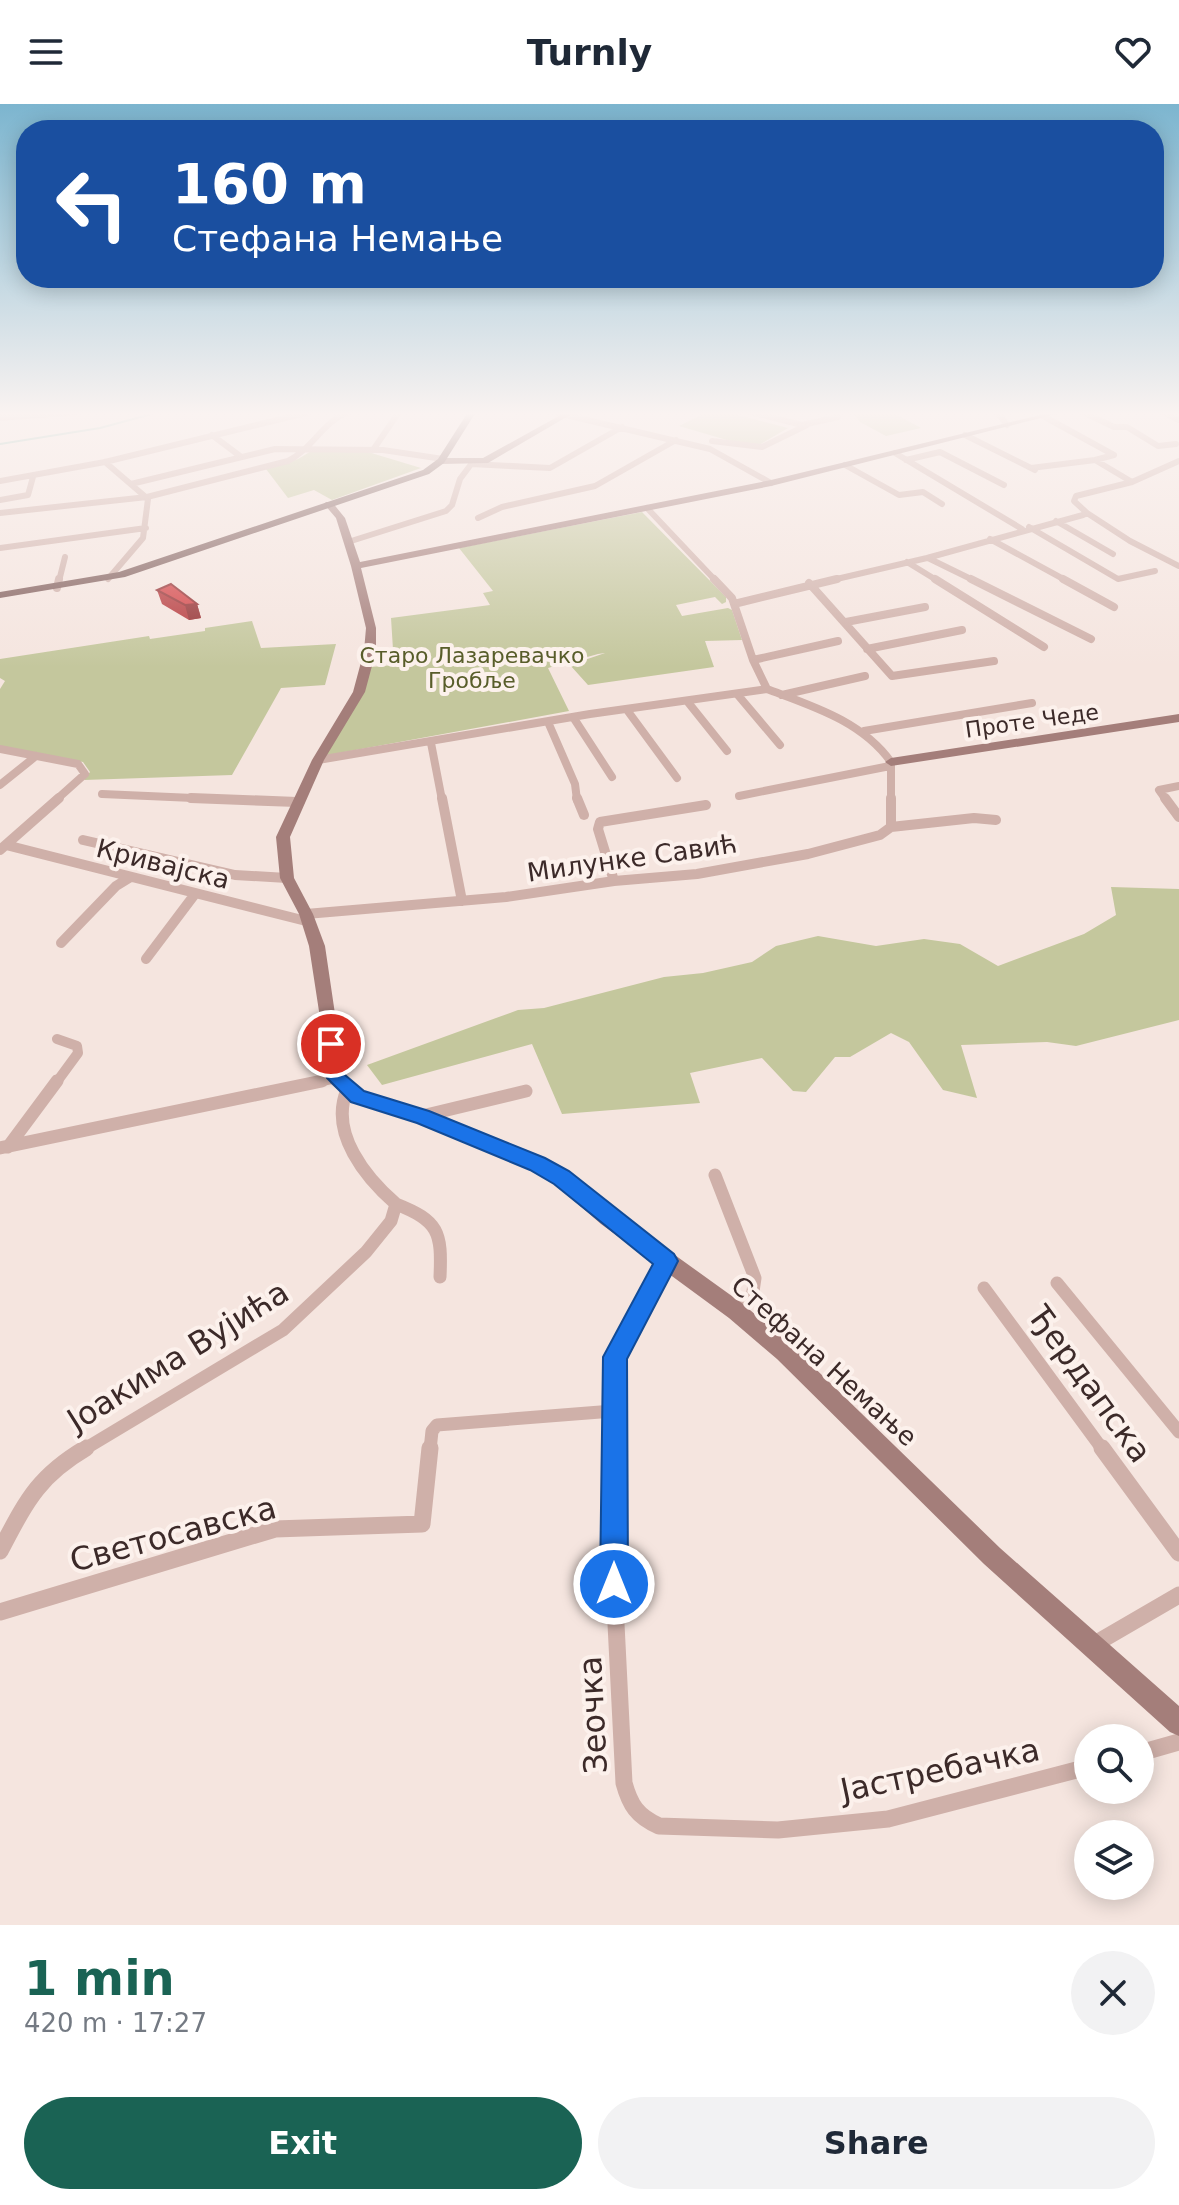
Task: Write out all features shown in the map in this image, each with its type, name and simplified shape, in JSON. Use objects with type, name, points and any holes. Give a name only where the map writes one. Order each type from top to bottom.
[{"type":"main road","points":[[0,595],[108,579],[350,497]]},
{"type":"street","points":[[0,513],[147,497],[143,538],[108,579]]},
{"type":"street","points":[[348,542],[446,511],[454,497]]},
{"type":"street","points":[[478,518],[502,507],[546,497]]},
{"type":"street","points":[[356,566],[702,497]]},
{"type":"street","points":[[931,497],[942,504]]},
{"type":"street","points":[[971,497],[1118,579],[1155,571]]},
{"type":"street","points":[[1076,497],[1074,501],[1087,513],[1130,541],[1179,566]]},
{"type":"street","points":[[329,504],[340,518],[356,566],[371,628],[370,651],[359,692],[318,760],[283,837],[287,878],[308,918],[342,1084],[342,1110],[352,1148],[366,1176],[396,1204],[430,1218],[437,1226],[440,1277]]},
{"type":"street","points":[[647,508],[734,604],[753,660],[767,689]]},
{"type":"street","points":[[734,604],[809,583],[928,558],[1087,513]]},
{"type":"street","points":[[1056,521],[1113,554]]},
{"type":"street","points":[[0,548],[146,528]]},
{"type":"street","points":[[990,539],[1114,607]]},
{"type":"street","points":[[57,588],[65,557]]},
{"type":"street","points":[[928,558],[1091,639]]},
{"type":"street","points":[[907,562],[1044,647]]},
{"type":"street","points":[[809,583],[892,676],[994,661]]},
{"type":"street","points":[[846,622],[925,607]]},
{"type":"street","points":[[867,649],[962,630]]},
{"type":"street","points":[[753,660],[838,641]]},
{"type":"street","points":[[782,695],[865,676]]},
{"type":"street","points":[[318,760],[573,717],[767,689],[864,731],[891,764],[891,827]]},
{"type":"street","points":[[737,694],[780,745]]},
{"type":"street","points":[[687,701],[727,751]]},
{"type":"street","points":[[864,731],[1032,703]]},
{"type":"street","points":[[627,710],[677,778]]},
{"type":"street","points":[[573,717],[612,777]]},
{"type":"street","name":"Проте Чеде","points":[[891,764],[1178,720]]},
{"type":"street","points":[[548,722],[575,784],[577,801],[584,815]]},
{"type":"street","points":[[431,743],[462,901]]},
{"type":"street","points":[[0,749],[78,764],[85,774],[80,782],[3,848]]},
{"type":"street","points":[[0,785],[36,756]]},
{"type":"street","points":[[739,796],[891,764]]},
{"type":"street","points":[[1179,786],[1159,790],[1179,817]]},
{"type":"street","points":[[102,794],[297,802]]},
{"type":"street","points":[[614,881],[598,829],[600,822],[706,805]]},
{"type":"street","name":"Милунке Савић","points":[[308,918],[697,874],[783,859],[880,835],[891,827],[974,818],[996,820]]},
{"type":"street","points":[[83,840],[235,875],[287,878]]},
{"type":"street","name":"Кривајска","points":[[3,848],[308,918]]},
{"type":"street","points":[[61,943],[116,886],[129,878]]},
{"type":"street","points":[[146,959],[195,894]]},
{"type":"street","points":[[4,1148],[78,1053],[77,1046],[57,1039]]},
{"type":"street","points":[[4,1148],[342,1084]]},
{"type":"street","name":"Стефана Немање","points":[[342,1084],[381,1106],[422,1116],[538,1164],[561,1178],[736,1311],[784,1352],[992,1556],[1179,1723]]},
{"type":"street","points":[[422,1116],[526,1091]]},
{"type":"street","points":[[715,1175],[755,1278],[756,1292],[752,1301],[736,1311]]},
{"type":"street","name":"Јоакима Вујића","points":[[0,1551],[41,1479],[61,1463],[283,1330],[366,1252],[391,1221],[396,1204]]},
{"type":"street","name":"Зеочка","points":[[659,1826],[642,1819],[630,1808],[624,1783],[614,1584],[613,1411],[615,1357],[667,1261]]},
{"type":"street","points":[[1057,1283],[1179,1432]]},
{"type":"street","name":"Ђердапска","points":[[984,1288],[1179,1553]]},
{"type":"street","name":"Светосавска","points":[[0,1612],[275,1529],[422,1524],[432,1431],[437,1425],[613,1411]]},
{"type":"street","points":[[1091,1646],[1179,1595]]},
{"type":"street","points":[[1154,1749],[1179,1742]]},
{"type":"street","name":"Јастребачка","points":[[659,1826],[778,1830],[888,1819],[1074,1771]]},
{"type":"green space","name":"Старо Лазаревачко Гробље","points":[[642,512],[726,597],[726,602],[722,604],[715,597],[676,605],[682,616],[728,608],[732,610],[742,640],[705,641],[714,667],[588,685],[570,665],[605,653],[598,654],[548,668],[569,711],[323,756],[371,667],[394,665],[391,618],[490,605],[483,593],[493,591],[459,548]]},
{"type":"green space","points":[[252,621],[261,648],[336,644],[325,685],[281,688],[232,775],[84,780],[90,772],[83,762],[0,746],[0,689],[5,681],[0,678],[0,659],[149,636],[150,639],[205,631],[205,628]]},
{"type":"green space","points":[[1111,887],[1179,889],[1179,1020],[1076,1046],[1047,1042],[961,1045],[977,1098],[943,1090],[909,1042],[891,1033],[850,1057],[835,1057],[806,1092],[793,1091],[762,1058],[690,1073],[700,1103],[562,1114],[532,1044],[382,1085],[367,1065],[518,1010],[544,1008],[664,977],[703,973],[752,962],[776,946],[818,936],[876,946],[924,939],[960,944],[998,966],[1084,934],[1116,915]]},
{"type":"building","points":[[171,584],[197,604],[185,605],[157,590]]},
{"type":"route","points":[[331,1044],[336,1078],[347,1090],[381,1106],[422,1116],[538,1164],[561,1178],[608,1218],[667,1261],[615,1357],[614,1584]]}]
